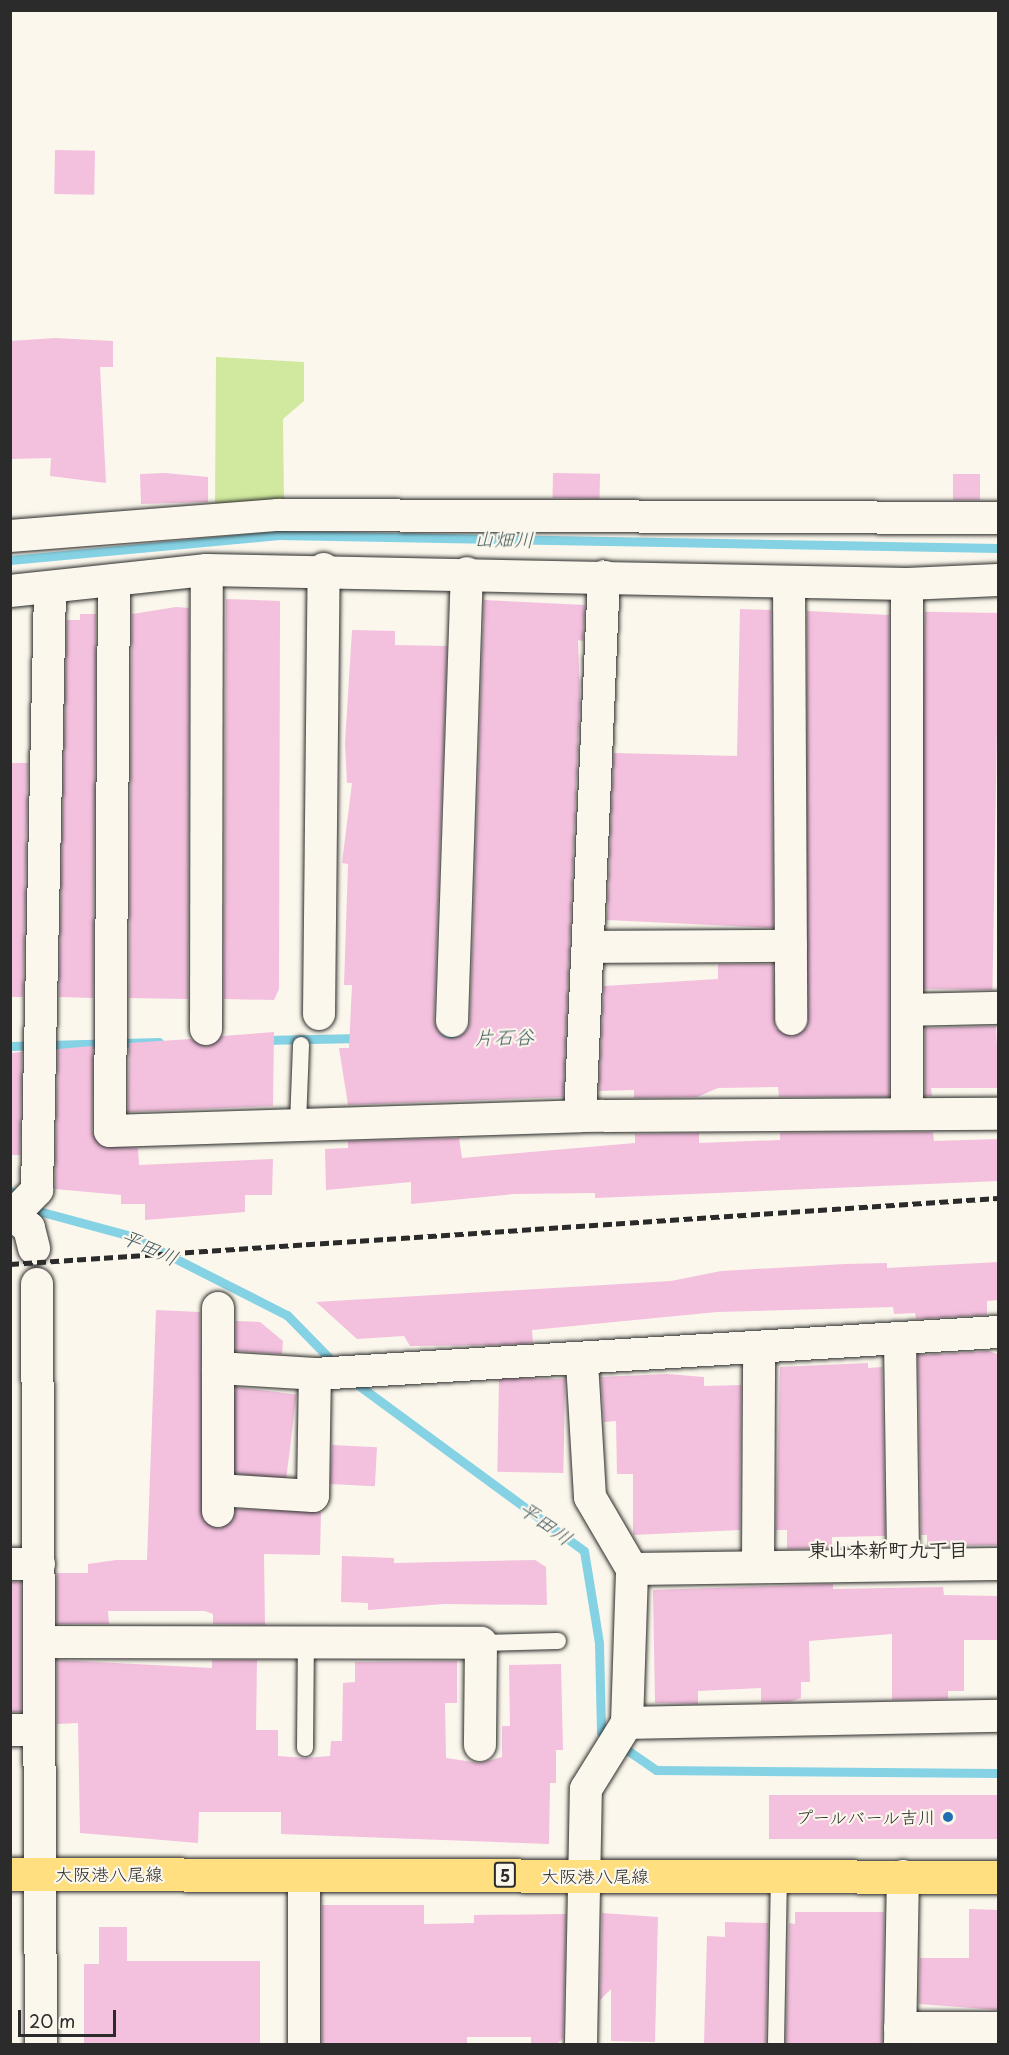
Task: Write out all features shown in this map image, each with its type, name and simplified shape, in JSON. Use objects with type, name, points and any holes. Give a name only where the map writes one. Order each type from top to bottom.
[{"type":"main road","name":"大阪港八尾線","points":[[24,1874],[999,1877]]},
{"type":"street","points":[[10,536],[278,515],[999,518]]},
{"type":"street","points":[[319,1014],[324,569]]},
{"type":"street","points":[[10,591],[207,570],[324,569],[907,584],[999,580]]},
{"type":"street","points":[[206,1029],[207,570]]},
{"type":"street","points":[[452,1021],[467,573]]},
{"type":"street","points":[[580,1116],[604,577]]},
{"type":"street","points":[[114,580],[110,1131],[580,1116],[907,1111],[999,1114]]},
{"type":"street","points":[[789,582],[791,1019]]},
{"type":"street","points":[[907,584],[907,1111]]},
{"type":"street","points":[[34,1248],[29,1228],[12,1214],[37,1190],[50,588]]},
{"type":"street","points":[[588,947],[791,946]]},
{"type":"street","points":[[907,1010],[999,1008]]},
{"type":"street","points":[[37,1284],[25,1564],[39,1642],[25,1730],[24,1874],[41,2044]]},
{"type":"street","points":[[218,1308],[218,1500],[313,1496],[333,1373]]},
{"type":"street","points":[[218,1368],[333,1373],[582,1361],[999,1332]]},
{"type":"street","points":[[900,1339],[903,1563]]},
{"type":"street","points":[[758,1566],[759,1349]]},
{"type":"street","points":[[581,2044],[581,1875],[586,1789],[620,1735],[632,1569],[590,1497],[582,1361]]},
{"type":"street","points":[[632,1569],[903,1563],[999,1564]]},
{"type":"street","points":[[39,1642],[481,1642],[480,1745]]},
{"type":"street","points":[[620,1735],[999,1716]]},
{"type":"street","points":[[304,1875],[304,2044]]},
{"type":"street","points":[[903,1876],[900,2036],[999,2028]]},
{"type":"lane","points":[[298,1124],[301,1045]]},
{"type":"lane","points":[[481,1642],[558,1641]]},
{"type":"lane","points":[[305,1748],[306,1642]]},
{"type":"lane","points":[[776,2044],[779,1876]]},
{"type":"green space","points":[[216,357],[304,362],[304,401],[283,419],[284,501],[215,504]]},
{"type":"building","points":[[55,150],[95,151],[94,195],[54,194]]},
{"type":"building","points":[[55,338],[113,341],[113,367],[100,367],[106,483],[50,476],[51,458],[10,459],[10,341]]},
{"type":"building","points":[[165,473],[208,477],[208,502],[141,504],[140,474]]},
{"type":"building","points":[[553,473],[600,474],[600,499],[553,498]]},
{"type":"building","points":[[953,474],[980,474],[980,500],[953,500]]},
{"type":"building","points":[[226,599],[280,601],[279,989],[274,1000],[224,999]]},
{"type":"building","points":[[484,600],[585,605],[583,641],[578,640],[580,696],[563,1097],[348,1105],[339,1048],[349,1048],[352,985],[344,985],[348,864],[342,863],[352,783],[347,783],[345,743],[352,630],[395,631],[395,645],[447,646],[434,1020],[442,1036],[452,1039],[467,1031],[470,1022]]},
{"type":"building","points":[[176,607],[189,608],[188,999],[129,998],[132,614]]},
{"type":"building","points":[[740,609],[771,610],[773,928],[607,920],[614,753],[737,756]]},
{"type":"building","points":[[807,611],[889,615],[889,1097],[779,1097],[778,1087],[718,1088],[697,1097],[634,1098],[634,1090],[599,1091],[604,986],[718,979],[718,964],[773,964],[775,1028],[792,1037],[807,1027]]},
{"type":"building","points":[[925,612],[998,613],[992,990],[918,989]]},
{"type":"building","points":[[80,614],[96,614],[93,998],[59,997],[67,620],[80,620]]},
{"type":"building","points":[[10,763],[28,763],[23,997],[10,997]]},
{"type":"building","points":[[996,1026],[999,1088],[931,1088],[932,1096],[925,1096],[925,1028]]},
{"type":"building","points":[[274,1032],[273,1106],[128,1112],[129,1043],[191,1039],[207,1047],[222,1036]]},
{"type":"building","points":[[93,1046],[92,1131],[101,1146],[138,1148],[139,1165],[273,1159],[272,1195],[245,1195],[245,1212],[145,1220],[145,1204],[121,1204],[121,1195],[55,1189],[58,1049]]},
{"type":"building","points":[[22,1052],[20,1155],[10,1155],[10,1053]]},
{"type":"building","points":[[933,1132],[934,1141],[999,1139],[999,1181],[595,1198],[595,1193],[514,1194],[411,1204],[411,1182],[326,1190],[325,1149],[348,1148],[348,1141],[459,1138],[462,1158],[635,1143],[635,1134],[699,1133],[699,1143],[780,1140],[780,1133]]},
{"type":"building","points":[[999,1262],[999,1300],[987,1301],[987,1315],[916,1319],[915,1313],[894,1314],[893,1307],[717,1312],[532,1330],[533,1343],[410,1346],[404,1336],[357,1339],[316,1302],[671,1281],[721,1271],[845,1264],[887,1263],[887,1268]]},
{"type":"building","points":[[156,1310],[200,1312],[203,1520],[219,1529],[233,1520],[236,1509],[321,1512],[320,1555],[264,1554],[265,1625],[213,1624],[213,1614],[205,1611],[108,1611],[109,1624],[57,1624],[57,1573],[88,1573],[88,1564],[116,1560],[147,1560]]},
{"type":"building","points":[[236,1321],[260,1322],[283,1341],[282,1354],[236,1351]]},
{"type":"building","points":[[989,1351],[999,1355],[999,1545],[927,1546],[927,1535],[921,1535],[918,1355]]},
{"type":"building","points":[[868,1363],[868,1368],[882,1367],[885,1536],[832,1537],[832,1548],[787,1549],[787,1530],[776,1530],[780,1367]]},
{"type":"building","points":[[667,1374],[704,1377],[704,1386],[741,1385],[740,1530],[633,1535],[633,1474],[617,1474],[616,1421],[604,1422],[601,1377]]},
{"type":"building","points":[[499,1378],[565,1379],[563,1473],[497,1472]]},
{"type":"building","points":[[236,1387],[297,1394],[286,1480],[226,1472]]},
{"type":"building","points":[[332,1445],[377,1447],[375,1486],[330,1484]]},
{"type":"building","points":[[342,1556],[394,1558],[394,1563],[535,1560],[546,1567],[547,1605],[444,1604],[368,1610],[368,1603],[341,1602]]},
{"type":"building","points":[[10,1582],[21,1582],[21,1712],[10,1712]]},
{"type":"building","points":[[833,1584],[833,1589],[943,1587],[944,1595],[999,1596],[999,1640],[964,1640],[964,1691],[948,1691],[948,1699],[892,1700],[892,1634],[809,1641],[810,1682],[801,1682],[801,1698],[789,1702],[761,1702],[761,1688],[698,1691],[698,1704],[655,1703],[653,1590]]},
{"type":"building","points":[[57,1660],[212,1668],[212,1660],[257,1660],[256,1730],[278,1730],[278,1756],[305,1758],[330,1756],[331,1741],[342,1741],[343,1683],[355,1682],[355,1662],[457,1661],[457,1703],[445,1703],[446,1758],[480,1763],[502,1757],[502,1726],[510,1726],[509,1665],[561,1664],[563,1750],[556,1750],[556,1783],[550,1783],[549,1844],[281,1834],[281,1812],[199,1812],[198,1843],[80,1833],[78,1723],[57,1724]]},
{"type":"building","points":[[769,1795],[998,1795],[998,1839],[769,1839]]},
{"type":"building","points":[[322,1905],[424,1905],[424,1924],[474,1923],[474,1915],[566,1914],[563,2038],[557,2044],[531,2044],[531,2037],[467,2037],[467,2044],[322,2044]]},
{"type":"building","points":[[969,1909],[999,1910],[999,2010],[919,2004],[920,1958],[969,1958]]},
{"type":"building","points":[[795,1912],[884,1912],[882,2044],[786,2044],[789,1923],[795,1924]]},
{"type":"building","points":[[602,1913],[658,1917],[655,2042],[611,2041],[611,1989],[600,2000]]},
{"type":"building","points":[[725,1922],[768,1923],[766,2044],[704,2044],[707,1936],[725,1937]]},
{"type":"building","points":[[99,1927],[127,1927],[127,1961],[260,1961],[260,2044],[84,2044],[84,1964],[99,1964]]},
{"type":"waterway","name":"山畑川","points":[[10,560],[279,535],[998,548]]},
{"type":"waterway","name":"片石谷","points":[[434,1037],[468,1037]]},
{"type":"waterway","name":"片石谷","points":[[263,1040],[360,1038]]},
{"type":"waterway","name":"片石谷","points":[[10,1046],[159,1042]]},
{"type":"waterway","name":"平田川","points":[[10,1191],[31,1209],[131,1236],[287,1315],[336,1365]]},
{"type":"waterway","name":"平田川","points":[[350,1379],[584,1551],[599,1643],[601,1732],[656,1770],[998,1773]]},
{"type":"railway","points":[[10,1264],[998,1198]]},
{"type":"place","name":"プールバール吉川","points":[[948,1817]]},
{"type":"district","name":"東山本新町九丁目","points":[[888,1549]]}]
